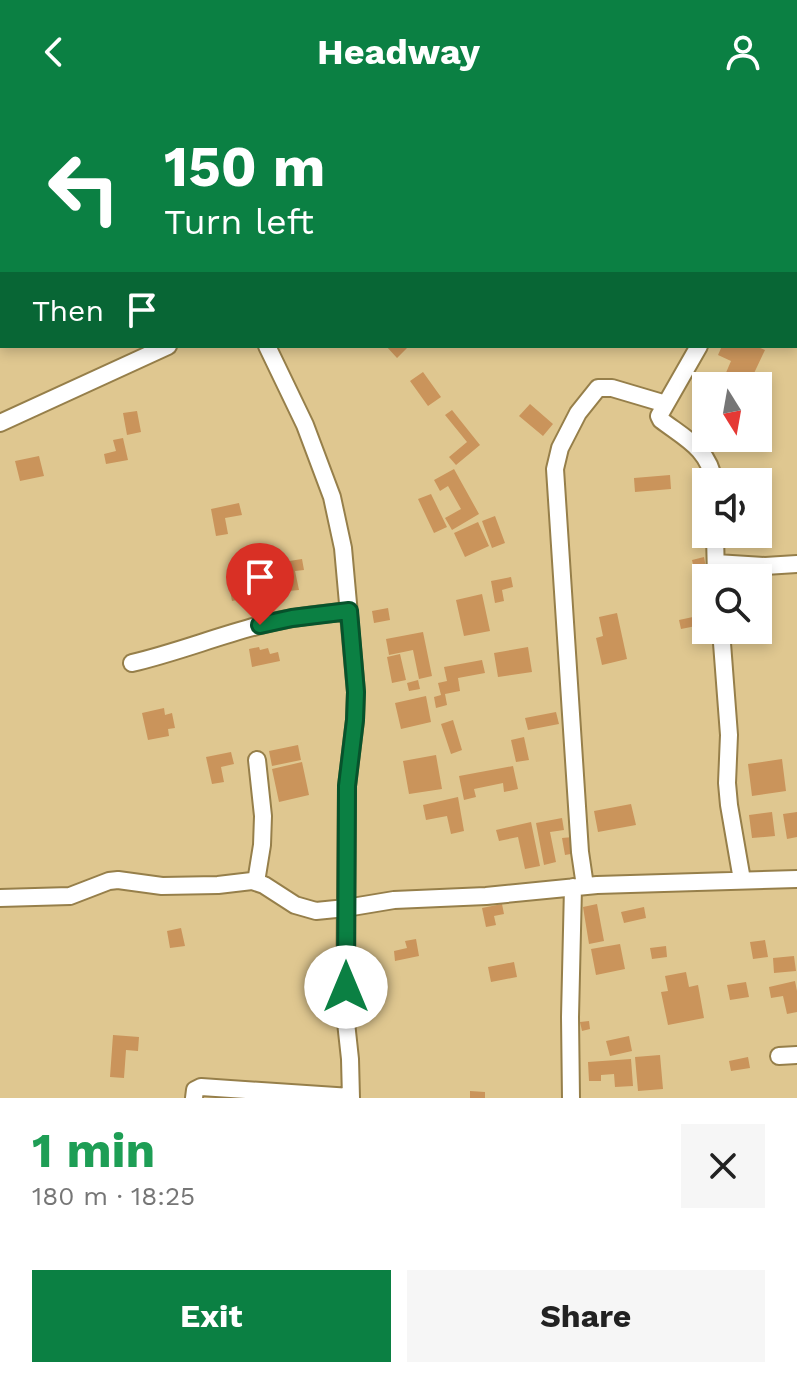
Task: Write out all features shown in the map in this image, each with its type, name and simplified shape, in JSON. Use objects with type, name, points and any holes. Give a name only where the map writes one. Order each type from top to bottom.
[{"type":"street","points":[[1,421],[164,348]]},
{"type":"street","points":[[194,1098],[195,1090],[201,1087],[351,1098],[345,1013],[347,786],[356,692],[343,548],[332,497],[305,425],[268,348]]},
{"type":"street","points":[[698,348],[660,419],[702,452],[711,468]]},
{"type":"street","points":[[571,1098],[570,1017],[580,852],[555,461],[578,413],[598,388],[612,388],[666,404]]},
{"type":"street","points":[[772,566],[797,564]]},
{"type":"street","points":[[132,663],[260,625],[349,611]]},
{"type":"street","points":[[722,644],[729,735],[728,794],[742,880]]},
{"type":"street","points":[[256,882],[263,816],[257,760]]},
{"type":"street","points":[[0,898],[70,896],[118,880],[162,886],[256,882],[295,905],[310,910],[394,900],[486,896],[579,887],[797,879]]},
{"type":"street","points":[[779,1056],[797,1055]]},
{"type":"building","points":[[388,348],[407,348],[397,358]]},
{"type":"building","points":[[721,348],[765,350],[755,372],[726,372],[731,361],[718,355]]},
{"type":"building","points":[[423,372],[441,397],[428,406],[410,381]]},
{"type":"building","points":[[530,404],[553,424],[543,436],[519,416]]},
{"type":"building","points":[[452,410],[480,445],[456,465],[449,457],[467,442],[445,415]]},
{"type":"building","points":[[137,411],[141,432],[127,435],[123,413]]},
{"type":"building","points":[[123,438],[128,460],[106,464],[104,454],[116,451],[113,440]]},
{"type":"building","points":[[39,456],[44,476],[20,481],[15,461]]},
{"type":"building","points":[[454,469],[479,514],[452,530],[445,518],[461,509],[448,486],[440,491],[434,480]]},
{"type":"building","points":[[670,475],[671,489],[635,492],[634,478]]},
{"type":"building","points":[[431,494],[447,527],[434,533],[418,499]]},
{"type":"building","points":[[239,503],[242,515],[225,518],[228,534],[216,536],[211,509]]},
{"type":"building","points":[[495,516],[505,543],[492,548],[482,521]]},
{"type":"building","points":[[478,522],[489,546],[465,557],[454,533]]},
{"type":"building","points":[[704,557],[705,564],[693,564],[692,560]]},
{"type":"building","points":[[302,559],[304,570],[295,571],[299,590],[288,591],[283,562]]},
{"type":"building","points":[[258,568],[260,585],[245,588],[247,598],[232,601],[227,573]]},
{"type":"building","points":[[511,577],[513,587],[502,590],[504,601],[495,603],[491,581]]},
{"type":"building","points":[[482,594],[490,631],[464,636],[456,600]]},
{"type":"building","points":[[388,608],[390,620],[374,623],[372,611]]},
{"type":"building","points":[[617,613],[627,659],[602,665],[596,638],[603,636],[599,617]]},
{"type":"building","points":[[692,617],[692,627],[681,629],[679,620]]},
{"type":"building","points":[[423,632],[432,676],[419,679],[413,650],[389,655],[386,639]]},
{"type":"building","points":[[259,647],[260,650],[268,648],[270,654],[278,652],[280,661],[252,667],[249,649]]},
{"type":"building","points":[[528,647],[532,672],[498,677],[494,653]]},
{"type":"building","points":[[400,654],[406,680],[392,683],[387,657]]},
{"type":"building","points":[[482,660],[485,673],[458,678],[460,691],[445,694],[447,705],[436,708],[434,697],[441,695],[438,683],[447,681],[444,667]]},
{"type":"building","points":[[418,680],[420,689],[409,691],[407,683]]},
{"type":"building","points":[[426,696],[431,722],[401,729],[395,703]]},
{"type":"building","points":[[164,708],[165,715],[172,713],[175,728],[168,729],[169,736],[148,740],[142,713]]},
{"type":"building","points":[[556,712],[559,724],[528,730],[525,718]]},
{"type":"building","points":[[453,720],[462,750],[451,754],[441,724]]},
{"type":"building","points":[[524,737],[529,760],[516,762],[511,740]]},
{"type":"building","points":[[298,745],[301,760],[272,766],[269,751]]},
{"type":"building","points":[[231,752],[234,764],[221,767],[224,782],[212,784],[206,757]]},
{"type":"building","points":[[436,755],[442,789],[409,794],[403,761]]},
{"type":"building","points":[[782,759],[786,791],[752,796],[748,764]]},
{"type":"building","points":[[302,762],[309,795],[279,802],[272,769]]},
{"type":"building","points":[[513,766],[518,789],[504,792],[503,783],[474,789],[476,797],[464,800],[459,776]]},
{"type":"building","points":[[458,797],[464,831],[451,834],[447,816],[426,820],[423,805]]},
{"type":"building","points":[[631,804],[636,825],[598,832],[594,811]]},
{"type":"building","points":[[772,812],[775,836],[752,838],[749,815]]},
{"type":"building","points":[[797,812],[797,837],[787,839],[783,814]]},
{"type":"building","points":[[562,818],[564,830],[550,832],[556,862],[544,865],[536,823]]},
{"type":"building","points":[[531,822],[540,866],[525,869],[518,837],[499,841],[496,830]]},
{"type":"building","points":[[573,837],[576,853],[565,855],[562,838]]},
{"type":"building","points":[[502,904],[504,914],[494,916],[496,925],[486,927],[482,908]]},
{"type":"building","points":[[597,904],[604,941],[589,944],[583,907]]},
{"type":"building","points":[[644,907],[646,918],[624,923],[621,912]]},
{"type":"building","points":[[181,928],[185,946],[170,948],[167,931]]},
{"type":"building","points":[[416,939],[419,956],[395,961],[394,951],[407,948],[405,941]]},
{"type":"building","points":[[765,940],[768,957],[753,959],[750,942]]},
{"type":"building","points":[[620,944],[625,969],[596,975],[591,949]]},
{"type":"building","points":[[666,946],[667,957],[652,959],[650,948]]},
{"type":"building","points":[[794,956],[796,971],[774,973],[773,958]]},
{"type":"building","points":[[514,962],[517,977],[491,982],[488,967]]},
{"type":"building","points":[[686,972],[689,987],[698,985],[704,1018],[668,1025],[661,992],[668,991],[665,976]]},
{"type":"building","points":[[795,981],[797,1012],[787,1014],[783,996],[771,998],[769,987]]},
{"type":"building","points":[[746,982],[749,997],[730,1000],[727,985]]},
{"type":"building","points":[[589,1021],[590,1029],[582,1031],[580,1022]]},
{"type":"building","points":[[113,1035],[139,1037],[138,1051],[126,1050],[124,1078],[110,1077]]},
{"type":"building","points":[[629,1036],[632,1051],[610,1056],[606,1041]]},
{"type":"building","points":[[660,1055],[663,1089],[638,1091],[635,1057]]},
{"type":"building","points":[[748,1057],[750,1068],[731,1071],[729,1061]]},
{"type":"building","points":[[631,1059],[633,1086],[615,1087],[614,1074],[601,1075],[601,1081],[589,1081],[588,1062]]},
{"type":"building","points":[[470,1091],[485,1092],[485,1098],[470,1098]]},
{"type":"route","points":[[260,625],[349,611],[356,692],[347,786],[346,987]]}]
